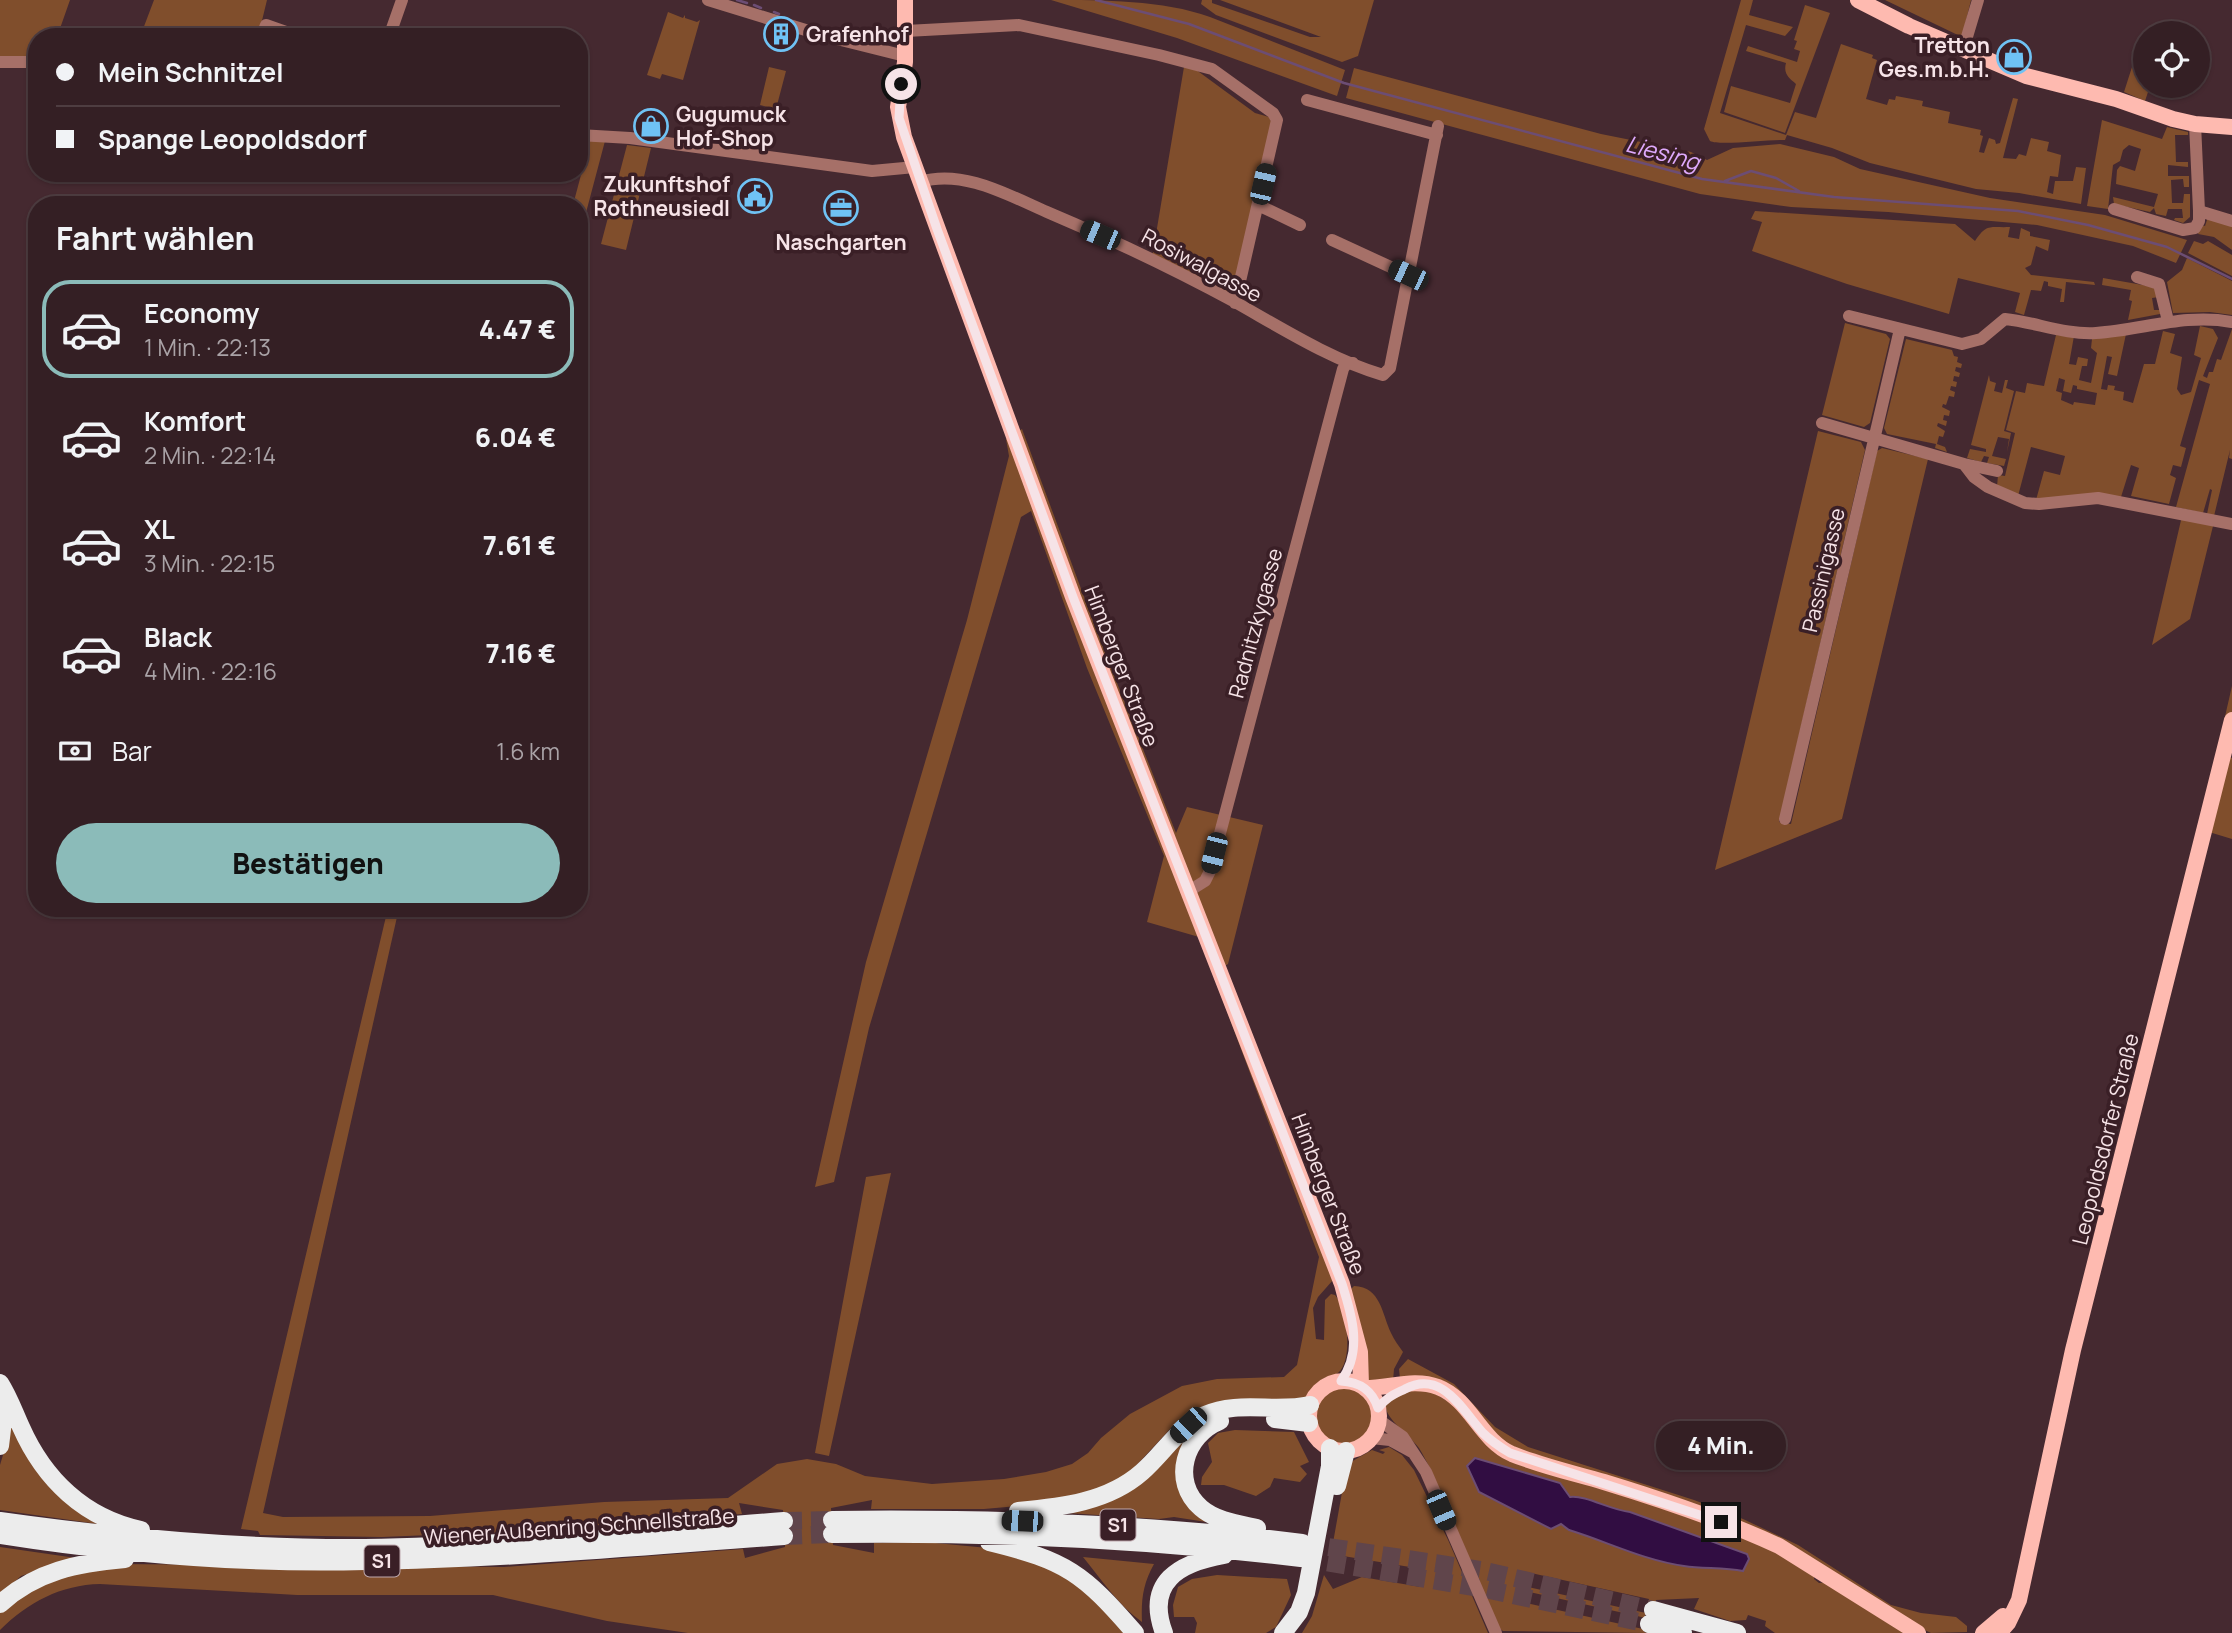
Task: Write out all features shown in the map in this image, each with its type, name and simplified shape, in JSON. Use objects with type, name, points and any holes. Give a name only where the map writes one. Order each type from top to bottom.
[{"type":"highway","points":[[0,1383],[38,1460],[73,1499],[120,1524],[195,1543]]},
{"type":"highway","points":[[0,1407],[3,1420],[0,1446]]},
{"type":"highway","points":[[949,1526],[1107,1495],[1127,1485],[1188,1425],[1205,1415],[1231,1408],[1295,1408],[1310,1414]]},
{"type":"highway","points":[[1297,1547],[1269,1531],[1225,1520],[1201,1508],[1191,1495],[1184,1464],[1197,1435],[1209,1425],[1240,1417],[1310,1414]]},
{"type":"highway","points":[[1283,1633],[1299,1612],[1306,1593],[1330,1466],[1338,1449]]},
{"type":"highway","points":[[1297,1633],[1315,1596],[1340,1468],[1338,1449]]},
{"type":"highway","name":"Wiener Außenring Schnellstraße","points":[[0,1521],[195,1543],[365,1548],[784,1529],[516,1555],[364,1562],[258,1560],[167,1554],[0,1535]]},
{"type":"highway","name":"S1","points":[[832,1527],[1072,1522],[1297,1547]]},
{"type":"highway","points":[[949,1526],[1065,1566],[1100,1593],[1135,1633]]},
{"type":"highway","name":"S1","points":[[949,1526],[1246,1551],[1297,1547]]},
{"type":"highway","points":[[1164,1633],[1158,1618],[1159,1601],[1171,1575],[1183,1566],[1199,1560],[1246,1551]]},
{"type":"highway","points":[[0,1604],[35,1578],[56,1570],[83,1563],[167,1554]]},
{"type":"highway","points":[[1683,1633],[1651,1617],[1737,1633]]},
{"type":"main road","name":"Himberger Straße","points":[[905,0],[906,31],[901,55],[898,113],[917,175],[1073,597],[1342,1284],[1360,1352],[1363,1387]]},
{"type":"main road","points":[[1858,0],[2026,76],[2195,124],[2232,127]]},
{"type":"main road","name":"Leopoldsdorfer Straße","points":[[2003,1630],[2016,1610],[2077,1336],[2232,720]]},
{"type":"main road","name":"Himberger Straße","points":[[1341,1381],[1346,1374],[1355,1338]]},
{"type":"main road","points":[[1412,1384],[1388,1396],[1371,1438],[1363,1445],[1338,1449],[1317,1438],[1310,1414],[1322,1388],[1341,1381],[1363,1387],[1396,1383],[1425,1384],[1449,1393],[1483,1433],[1510,1453],[1756,1535],[1779,1546],[1911,1629],[1925,1633]]},
{"type":"main road","points":[[1363,1387],[1376,1400],[1379,1414]]},
{"type":"main road","name":"Leopoldsdorfer Straße","points":[[2003,1630],[2024,1569]]},
{"type":"main road","points":[[1983,1633],[2003,1630]]},
{"type":"street","points":[[392,28],[402,0]]},
{"type":"street","points":[[708,0],[901,55]]},
{"type":"street","points":[[1964,50],[1978,0]]},
{"type":"street","points":[[906,31],[1019,25],[1200,65],[1212,69],[1273,113],[1278,120],[1236,303]]},
{"type":"street","points":[[0,62],[28,62]]},
{"type":"street","points":[[1307,100],[1438,130],[1408,275],[1332,240]]},
{"type":"street","points":[[2114,209],[2183,230],[2194,228],[2199,221],[2195,124]]},
{"type":"street","name":"Rosiwalgasse","points":[[588,136],[630,138],[872,171],[948,177],[981,185],[1111,240],[1236,303],[1303,342],[1383,375],[1390,368],[1408,275]]},
{"type":"street","points":[[1258,205],[1300,225]]},
{"type":"street","points":[[2199,211],[2232,220]]},
{"type":"street","points":[[2137,278],[2159,284],[2168,321]]},
{"type":"street","points":[[1849,316],[1962,344],[1980,339],[2002,320],[2082,333],[2109,332],[2193,319],[2232,323]]},
{"type":"street","name":"Passinigasse","points":[[1785,819],[1900,329]]},
{"type":"street","name":"Radnitzkygasse","points":[[1189,891],[1205,881],[1210,871],[1340,382],[1345,366],[1353,363]]},
{"type":"street","points":[[1822,423],[1997,471]]},
{"type":"street","points":[[1964,464],[1977,480],[2006,497],[2025,503],[2098,498],[2232,524]]},
{"type":"street","points":[[1379,1414],[1403,1437],[1426,1472],[1496,1633]]},
{"type":"street","points":[[1371,1438],[1390,1440],[1412,1452]]},
{"type":"shaded area","points":[[0,0],[70,0],[60,28],[28,28],[28,59],[0,58]]},
{"type":"shaded area","points":[[154,0],[267,0],[260,28],[143,28]]},
{"type":"shaded area","points":[[1051,0],[1132,2],[1192,11],[1345,70],[1337,96],[1177,38]]},
{"type":"shaded area","points":[[1202,0],[1212,0],[1212,3],[1310,37],[1321,37],[1220,0],[1374,0],[1358,56],[1342,62],[1216,15],[1201,4]]},
{"type":"shaded area","points":[[1741,0],[1753,0],[1749,15],[1793,27],[1785,36],[1746,25],[1720,113],[1786,135],[1795,112],[1816,118],[1841,44],[1873,55],[1872,58],[1877,60],[1866,99],[1887,105],[1889,99],[1895,100],[1896,96],[1923,101],[1922,106],[1950,112],[1948,123],[1981,130],[1980,135],[1983,136],[1979,152],[1984,153],[1989,138],[1995,140],[1996,144],[2000,143],[2013,98],[2018,99],[2003,158],[2016,159],[2019,154],[2026,156],[2031,138],[2049,142],[2047,151],[2061,155],[2058,177],[2050,176],[2047,192],[2053,194],[2055,181],[2073,181],[2076,167],[2086,168],[2081,204],[2019,193],[1976,189],[1870,163],[1787,135],[1785,140],[1724,143],[1710,141],[1704,129]]},
{"type":"shaded area","points":[[1885,0],[1971,0],[1962,37]]},
{"type":"shaded area","points":[[1805,5],[1830,13],[1785,133],[1724,112],[1731,86],[1790,103],[1796,84],[1786,73],[1786,63],[1746,51],[1748,46],[1797,62],[1800,51],[1794,49],[1797,41],[1794,40]]},
{"type":"shaded area","points":[[668,12],[683,18],[685,15],[685,18],[697,22],[700,20],[683,80],[662,74],[660,79],[647,75]]},
{"type":"shaded area","points":[[769,67],[786,71],[776,109],[760,105]]},
{"type":"shaded area","points":[[1184,67],[1195,69],[1255,113],[1269,117],[1272,123],[1234,297],[1151,264]]},
{"type":"shaded area","points":[[2133,67],[2133,96],[2124,92]]},
{"type":"shaded area","points":[[1354,68],[1601,134],[1691,152],[1707,160],[1733,148],[1780,144],[1834,157],[1860,169],[1990,198],[2105,215],[2187,240],[2176,263],[2133,246],[2037,225],[1791,207],[1700,194],[1346,98]]},
{"type":"shaded area","points":[[2102,120],[2162,139],[2167,127],[2188,132],[2188,135],[2175,135],[2176,162],[2188,162],[2188,167],[2168,165],[2168,176],[2189,176],[2189,187],[2184,187],[2183,179],[2171,180],[2172,203],[2183,203],[2184,194],[2190,194],[2190,217],[2183,223],[2174,220],[2183,218],[2182,209],[2168,209],[2166,216],[2156,214],[2154,208],[2150,212],[2114,204],[2113,197],[2154,207],[2158,194],[2116,184],[2120,166],[2135,171],[2141,149],[2129,145],[2123,150],[2120,161],[2113,165],[2108,209],[2087,206]]},
{"type":"shaded area","points":[[590,141],[605,141],[588,205],[588,196],[575,196],[579,182],[588,182]]},
{"type":"shaded area","points":[[627,145],[651,148],[626,250],[601,244]]},
{"type":"shaded area","points":[[1755,211],[1955,224],[1975,241],[1983,231],[1993,227],[2010,227],[2008,237],[2019,239],[2021,228],[2030,232],[2030,236],[2050,240],[2048,251],[2036,246],[2031,265],[2025,268],[2031,275],[2094,282],[2095,285],[2066,282],[2064,302],[2060,302],[2062,289],[2048,286],[2048,282],[2044,281],[2041,291],[2031,290],[2024,315],[2015,312],[2020,293],[1958,278],[1949,314],[1847,284],[1752,251],[1762,222],[1751,219]]},
{"type":"shaded area","points":[[2208,217],[2232,224],[2232,250],[2214,237],[2198,234]]},
{"type":"shaded area","points":[[2194,241],[2203,244],[2208,241],[2232,255],[2232,276],[2188,253]]},
{"type":"shaded area","points":[[2187,258],[2232,281],[2232,315],[2210,312],[2173,313],[2167,282],[2182,270]]},
{"type":"shaded area","points":[[2103,278],[2154,287],[2159,297],[2152,298],[2154,310],[2160,310],[2160,314],[2128,320],[2131,290],[2102,285]]},
{"type":"shaded area","points":[[1845,323],[1886,334],[1890,339],[1870,423],[1864,427],[1822,415]]},
{"type":"shaded area","points":[[2200,326],[2213,329],[2218,338],[2203,376],[2207,378],[2209,372],[2213,372],[2217,359],[2221,360],[2232,329],[2232,459],[2229,458],[2230,450],[2214,516],[2207,514],[2212,490],[2210,489],[2203,513],[2176,507],[2210,384],[2199,380],[2180,446],[2186,448],[2181,467],[2173,465],[2170,475],[2176,478],[2169,504],[2131,496],[2139,468],[2131,465],[2121,497],[2036,500],[2044,471],[2060,475],[2065,456],[2031,447],[2018,496],[1997,487],[1998,475],[2005,476],[2015,433],[2006,430],[2016,391],[2025,393],[2027,383],[2044,386],[2056,335],[2074,336],[2069,364],[2076,365],[2078,357],[2088,359],[2087,366],[2082,366],[2079,380],[2091,383],[2097,353],[2091,348],[2092,339],[2126,334],[2117,376],[2108,374],[2112,357],[2107,356],[2101,389],[2107,390],[2108,385],[2115,386],[2114,390],[2124,392],[2123,400],[2133,403],[2144,364],[2155,364],[2163,331],[2175,334],[2170,353],[2182,357],[2177,389],[2181,395],[2191,392],[2201,358],[2194,355]],"holes":[[[2059,378],[2065,380],[2063,391],[2071,393],[2073,385],[2077,386],[2077,389],[2097,393],[2095,405],[2074,402],[2073,405],[2061,400],[2062,393],[2056,391]]]},
{"type":"shaded area","points":[[1906,339],[1952,350],[1954,356],[1958,357],[1957,362],[1962,364],[1961,368],[1956,367],[1955,371],[1960,373],[1959,377],[1954,376],[1956,387],[1951,386],[1950,390],[1955,392],[1954,397],[1949,396],[1946,405],[1943,404],[1942,407],[1950,411],[1949,416],[1944,415],[1946,426],[1938,423],[1937,426],[1945,431],[1943,437],[1939,436],[1937,444],[1945,447],[1947,452],[1935,448],[1936,444],[1887,434],[1884,428]]},
{"type":"shaded area","points":[[1989,375],[1990,381],[1996,383],[1994,391],[2002,393],[2005,380],[2008,380],[2006,388],[2014,391],[2004,431],[2011,433],[2007,452],[2009,439],[1998,437],[1992,456],[2006,459],[2004,466],[1987,463],[1989,457],[1984,456],[1981,462],[1967,458],[1970,449],[1986,452],[1986,449],[1971,445]]},
{"type":"shaded area","points":[[1022,429],[1097,632],[1176,833],[1187,807],[1263,825],[1228,964],[1213,973],[1333,1280],[1318,1297],[1313,1308],[1316,1339],[1324,1340],[1325,1300],[1331,1294],[1335,1295],[1345,1322],[1346,1357],[1338,1373],[1317,1383],[1305,1399],[1171,1428],[1118,1485],[1030,1505],[984,1509],[871,1509],[872,1500],[831,1508],[833,1545],[874,1553],[874,1543],[925,1542],[988,1548],[1067,1572],[1128,1633],[688,1633],[607,1621],[493,1595],[297,1595],[100,1584],[72,1588],[46,1597],[22,1611],[0,1630],[0,1611],[47,1579],[108,1564],[504,1567],[743,1549],[745,1558],[785,1547],[783,1510],[739,1503],[742,1514],[535,1530],[518,1526],[504,1532],[382,1537],[260,1535],[258,1531],[241,1529],[386,917],[397,917],[263,1513],[283,1517],[430,1516],[604,1502],[728,1498],[777,1464],[807,1459],[836,1464],[865,1476],[932,1484],[1004,1479],[1046,1472],[1072,1464],[1088,1453],[1101,1438],[1130,1414],[1182,1386],[1217,1379],[1284,1377],[1297,1365],[1319,1257],[1199,937],[1147,922],[1164,856],[1087,668],[1031,511],[1021,517],[869,1028],[834,1182],[815,1187],[866,962],[967,620],[1009,456],[1006,439]]},
{"type":"shaded area","points":[[1818,431],[1861,442],[1865,450],[1779,822],[1791,824],[1877,451],[1882,448],[1928,459],[1842,819],[1715,870]]},
{"type":"shaded area","points":[[2182,516],[2214,522],[2190,619],[2152,645]]},
{"type":"shaded area","points":[[2232,686],[2232,741],[2229,757],[2232,758],[2232,839],[2209,832],[2198,834]]},
{"type":"shaded area","points":[[891,1173],[829,1456],[815,1453],[866,1177]]},
{"type":"shaded area","points":[[1354,1286],[1370,1291],[1375,1296],[1392,1336],[1403,1352],[1394,1369],[1393,1381],[1374,1384],[1366,1379],[1351,1289]]},
{"type":"shaded area","points":[[1408,1359],[1454,1384],[1495,1427],[1528,1447],[1694,1500],[1743,1519],[1798,1545],[1891,1605],[1921,1613],[1956,1617],[1967,1626],[1967,1632],[1931,1633],[1908,1622],[1791,1549],[1508,1444],[1487,1428],[1460,1395],[1400,1379],[1399,1369]]},
{"type":"shaded area","points":[[1338,1388],[1350,1388],[1360,1392],[1368,1400],[1372,1416],[1368,1432],[1360,1440],[1350,1444],[1338,1444],[1328,1440],[1320,1432],[1316,1422],[1316,1410],[1320,1400],[1328,1392]]},
{"type":"shaded area","points":[[1417,1390],[1432,1392],[1456,1406],[1487,1443],[1752,1538],[1814,1575],[1814,1579],[1819,1583],[1828,1582],[1909,1633],[1775,1633],[1765,1626],[1766,1621],[1748,1615],[1746,1620],[1730,1621],[1694,1609],[1699,1598],[1656,1600],[1647,1633],[1503,1631],[1430,1468],[1419,1448],[1388,1414],[1386,1407],[1389,1400],[1399,1394]],"holes":[[[1475,1458],[1560,1483],[1570,1497],[1583,1498],[1630,1512],[1746,1554],[1749,1559],[1743,1571],[1724,1567],[1685,1566],[1569,1530]],[[1531,1573],[1649,1599],[1646,1613],[1528,1587]],[[1525,1591],[1646,1618],[1643,1629],[1522,1602]]]},
{"type":"shaded area","points":[[1240,1410],[1302,1410],[1302,1416],[1231,1414],[1203,1424],[1191,1435],[1181,1464],[1183,1480],[1189,1495],[1200,1509],[1214,1520],[1213,1523],[1174,1517],[1159,1519],[1052,1512],[1113,1495],[1146,1472],[1184,1434],[1217,1415]]},
{"type":"shaded area","points":[[12,1425],[46,1482],[68,1503],[98,1524],[0,1510],[0,1465]]},
{"type":"shaded area","points":[[1235,1430],[1294,1432],[1309,1462],[1300,1466],[1307,1474],[1300,1482],[1274,1478],[1270,1487],[1256,1496],[1224,1485],[1201,1485],[1202,1477],[1212,1462],[1208,1443],[1218,1433]]},
{"type":"shaded area","points":[[1389,1447],[1402,1455],[1414,1470],[1449,1542],[1488,1633],[1302,1633],[1312,1616],[1324,1575],[1333,1589],[1362,1577],[1421,1587],[1422,1569],[1331,1554],[1349,1463],[1372,1450],[1383,1454],[1385,1452],[1379,1450]]},
{"type":"shaded area","points":[[1475,1458],[1560,1483],[1570,1497],[1583,1498],[1630,1512],[1747,1554],[1749,1559],[1743,1571],[1684,1566],[1640,1555],[1569,1530],[1561,1524],[1551,1529],[1479,1492],[1467,1466]]},
{"type":"shaded area","points":[[0,1547],[76,1558],[21,1576],[0,1595]]},
{"type":"shaded area","points":[[1083,1557],[1154,1564],[1144,1592],[1142,1622],[1118,1600]]},
{"type":"shaded area","points":[[1217,1575],[1287,1579],[1291,1595],[1276,1627],[1266,1633],[1195,1633],[1197,1623],[1194,1617],[1174,1617],[1173,1605],[1178,1587],[1192,1579]]},
{"type":"waterway","points":[[737,0],[747,3]]},
{"type":"waterway","name":"Liesing","points":[[1096,0],[1189,24],[1344,83],[1702,179],[1834,197],[2018,211],[2088,225],[2167,247],[2232,279]]},
{"type":"waterway","points":[[754,5],[761,8]]},
{"type":"waterway","points":[[774,12],[779,14]]},
{"type":"waterway","points":[[1725,181],[1751,171],[1776,178],[1799,191]]},
{"type":"tunnel","points":[[784,1521],[832,1520]]},
{"type":"tunnel","points":[[784,1536],[832,1534]]},
{"type":"tunnel","points":[[1302,1543],[1481,1570],[1653,1610]]},
{"type":"tunnel","points":[[1301,1558],[1480,1588],[1649,1624]]},
{"type":"place","name":"Grafenhof","points":[[781,34]]},
{"type":"place","name":"Tretton Ges.m.b.H.","points":[[2014,57]]},
{"type":"place","name":"Gugumuck Hof-Shop","points":[[651,126]]},
{"type":"place","name":"Zukunftshof Rothneusiedl","points":[[755,196]]},
{"type":"place","name":"Naschgarten","points":[[841,208]]},
{"type":"route","points":[[901,84],[899,118],[937,229],[1118,715],[1342,1284],[1353,1319],[1355,1338],[1350,1362],[1341,1381],[1352,1381],[1361,1385],[1371,1393],[1378,1408],[1388,1396],[1412,1384],[1438,1387],[1457,1400],[1483,1433],[1510,1453],[1721,1522]]}]
